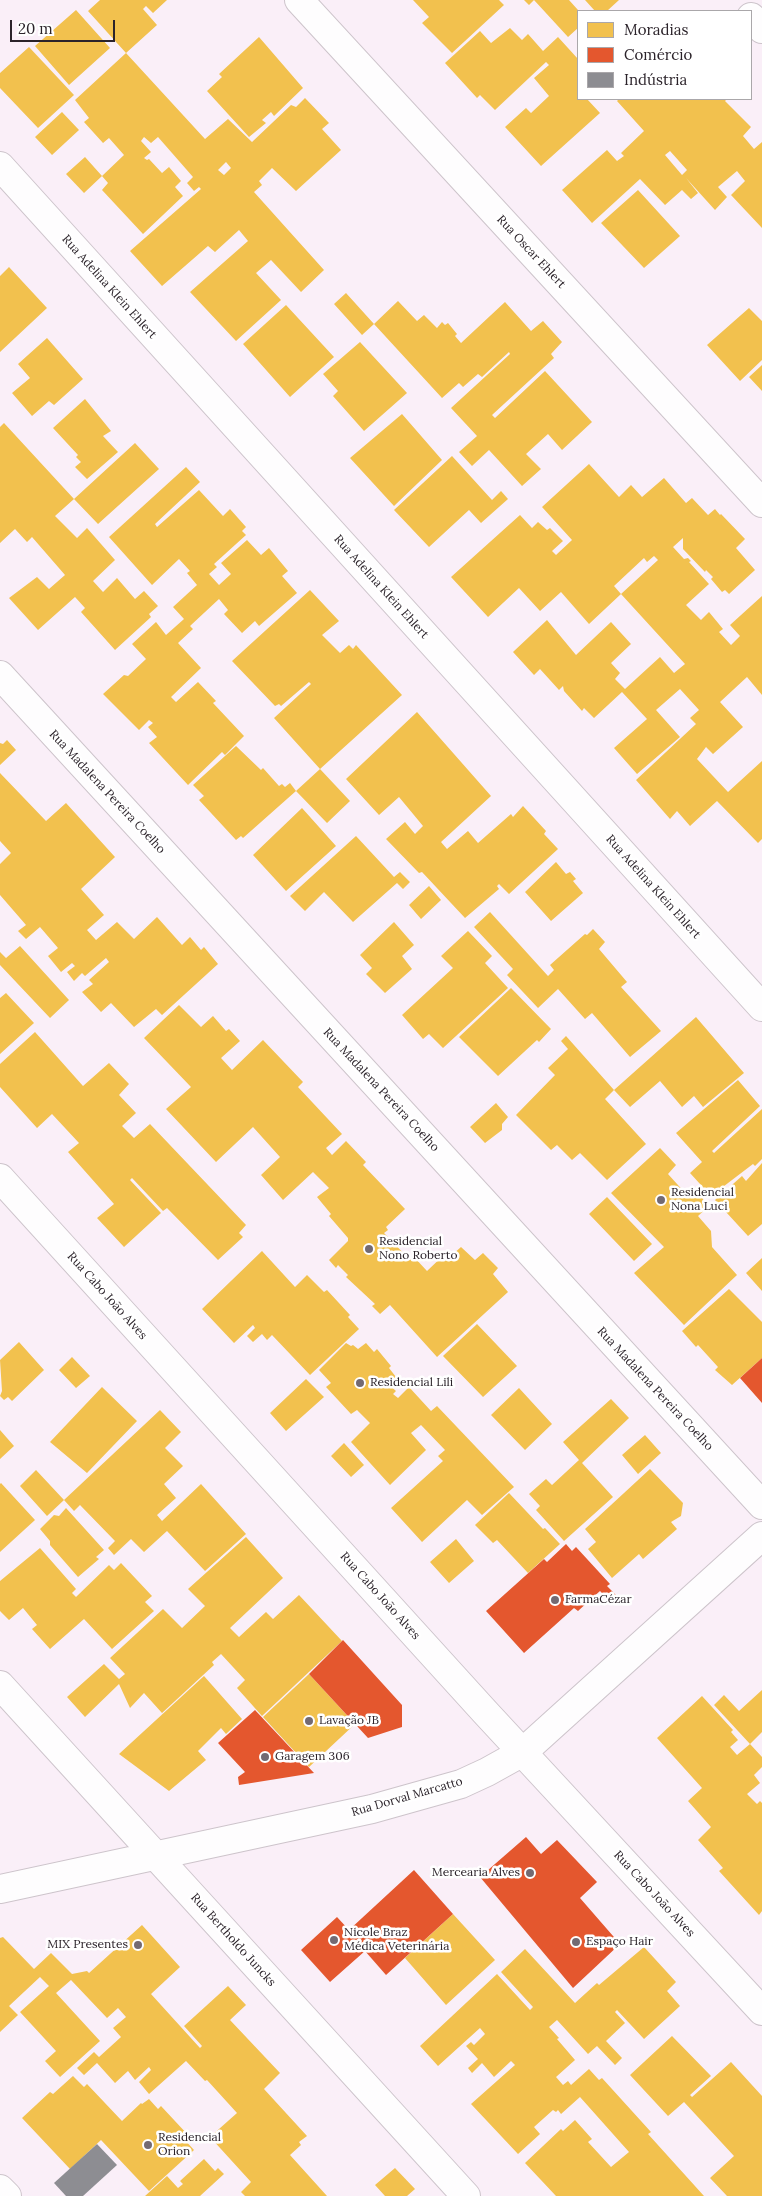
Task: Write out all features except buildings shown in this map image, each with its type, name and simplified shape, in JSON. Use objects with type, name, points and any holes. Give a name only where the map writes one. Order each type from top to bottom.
[{"type":"street","name":"Rua Oscar Ehlert","points":[[299,0],[762,503]]},
{"type":"street","points":[[735,0],[745,10]]},
{"type":"street","points":[[752,18],[762,30]]},
{"type":"street","name":"Rua Adelina Klein Ehlert","points":[[0,166],[762,1007]]},
{"type":"street","name":"Rua Madalena Pereira Coelho","points":[[0,675],[762,1505]]},
{"type":"street","name":"Rua Cabo João Alves","points":[[0,1178],[522,1752],[762,2011]]},
{"type":"street","name":"Rua Dorval Marcatto","points":[[0,1889],[399,1801],[460,1784],[487,1772],[522,1752],[762,1536]]},
{"type":"street","name":"Rua Bertholdo Juncks","points":[[0,1685],[466,2196]]},
{"type":"street","points":[[0,2188],[7,2196]]},
{"type":"place","name":"Residencial Nona Luci","points":[[661,1200]]},
{"type":"place","name":"Residencial Nono Roberto","points":[[369,1249]]},
{"type":"place","name":"Residencial Lili","points":[[360,1383]]},
{"type":"place","name":"FarmaCézar","points":[[555,1600]]},
{"type":"place","name":"Lavação JB","points":[[309,1721]]},
{"type":"place","name":"Garagem 306","points":[[265,1757]]},
{"type":"place","name":"Mercearia Alves","points":[[530,1873]]},
{"type":"place","name":"Nicole Braz Médica Veterinária","points":[[334,1940]]},
{"type":"place","name":"Espaço Hair","points":[[576,1942]]},
{"type":"place","name":"MIX Presentes","points":[[138,1945]]},
{"type":"place","name":"Residencial Orion","points":[[148,2145]]}]
